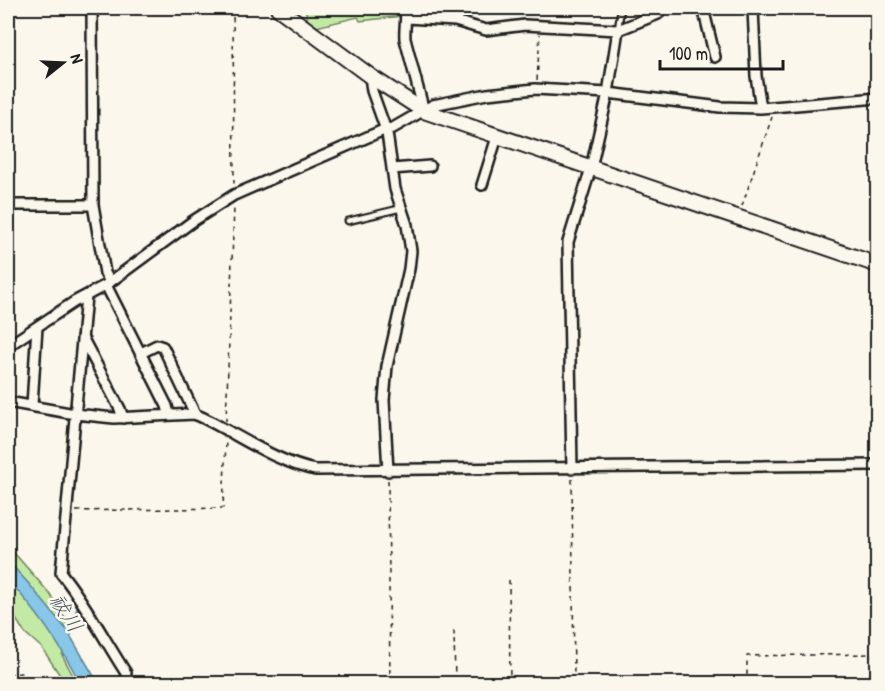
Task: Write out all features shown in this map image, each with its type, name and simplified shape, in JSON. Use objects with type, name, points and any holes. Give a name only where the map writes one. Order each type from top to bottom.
[{"type":"street","points":[[92,8],[93,205],[105,273],[169,414]]},
{"type":"street","points":[[278,8],[370,76],[424,111],[878,265]]},
{"type":"street","points":[[405,8],[407,18],[405,39],[424,111]]},
{"type":"street","points":[[703,8],[715,57]]},
{"type":"street","points":[[753,8],[756,76],[766,108]]},
{"type":"street","points":[[407,18],[455,21],[486,30],[525,25],[618,30],[660,11]]},
{"type":"street","points":[[572,469],[568,242],[591,168],[608,93],[618,30]]},
{"type":"street","points":[[370,76],[372,91],[386,129],[395,189],[409,232],[411,259],[387,366],[384,400],[388,471]]},
{"type":"street","points":[[8,346],[108,283],[193,221],[234,195],[393,128],[433,105],[488,94],[537,89],[608,93],[720,107],[766,108],[878,98]]},
{"type":"street","points":[[482,185],[496,137]]},
{"type":"street","points":[[392,169],[430,166]]},
{"type":"street","points":[[8,205],[93,205]]},
{"type":"street","points":[[86,296],[61,573],[80,597],[90,618],[126,673]]},
{"type":"street","points":[[32,405],[37,327]]},
{"type":"street","points":[[82,337],[123,418]]},
{"type":"street","points":[[141,353],[157,345],[163,347],[195,414]]},
{"type":"street","points":[[8,402],[75,414],[123,418],[195,414],[226,431],[315,470],[878,465]]},
{"type":"lane","points":[[618,30],[621,8]]},
{"type":"lane","points":[[348,221],[402,208]]},
{"type":"path","points":[[66,512],[223,508],[234,195],[233,8]]},
{"type":"path","points":[[537,89],[540,27]]},
{"type":"path","points":[[738,218],[772,117],[766,108]]},
{"type":"path","points":[[572,469],[574,684]]},
{"type":"path","points":[[388,471],[390,684]]},
{"type":"path","points":[[509,580],[510,684]]},
{"type":"path","points":[[454,631],[455,684]]},
{"type":"path","points":[[747,684],[747,656],[873,654],[873,684]]},
{"type":"path","points":[[8,674],[23,673],[32,684]]},
{"type":"green space","points":[[305,8],[401,8],[402,16],[360,21],[358,17],[316,27],[308,22]]},
{"type":"green space","points":[[8,546],[50,594],[73,630],[62,655],[77,683],[65,683],[42,648],[24,632],[8,606]]},
{"type":"water","points":[[8,561],[66,629],[72,625],[78,604],[80,605],[74,625],[68,632],[98,683],[80,683],[47,629],[8,580]]},
{"type":"water label","name":"祓川","points":[[66,613]]}]
